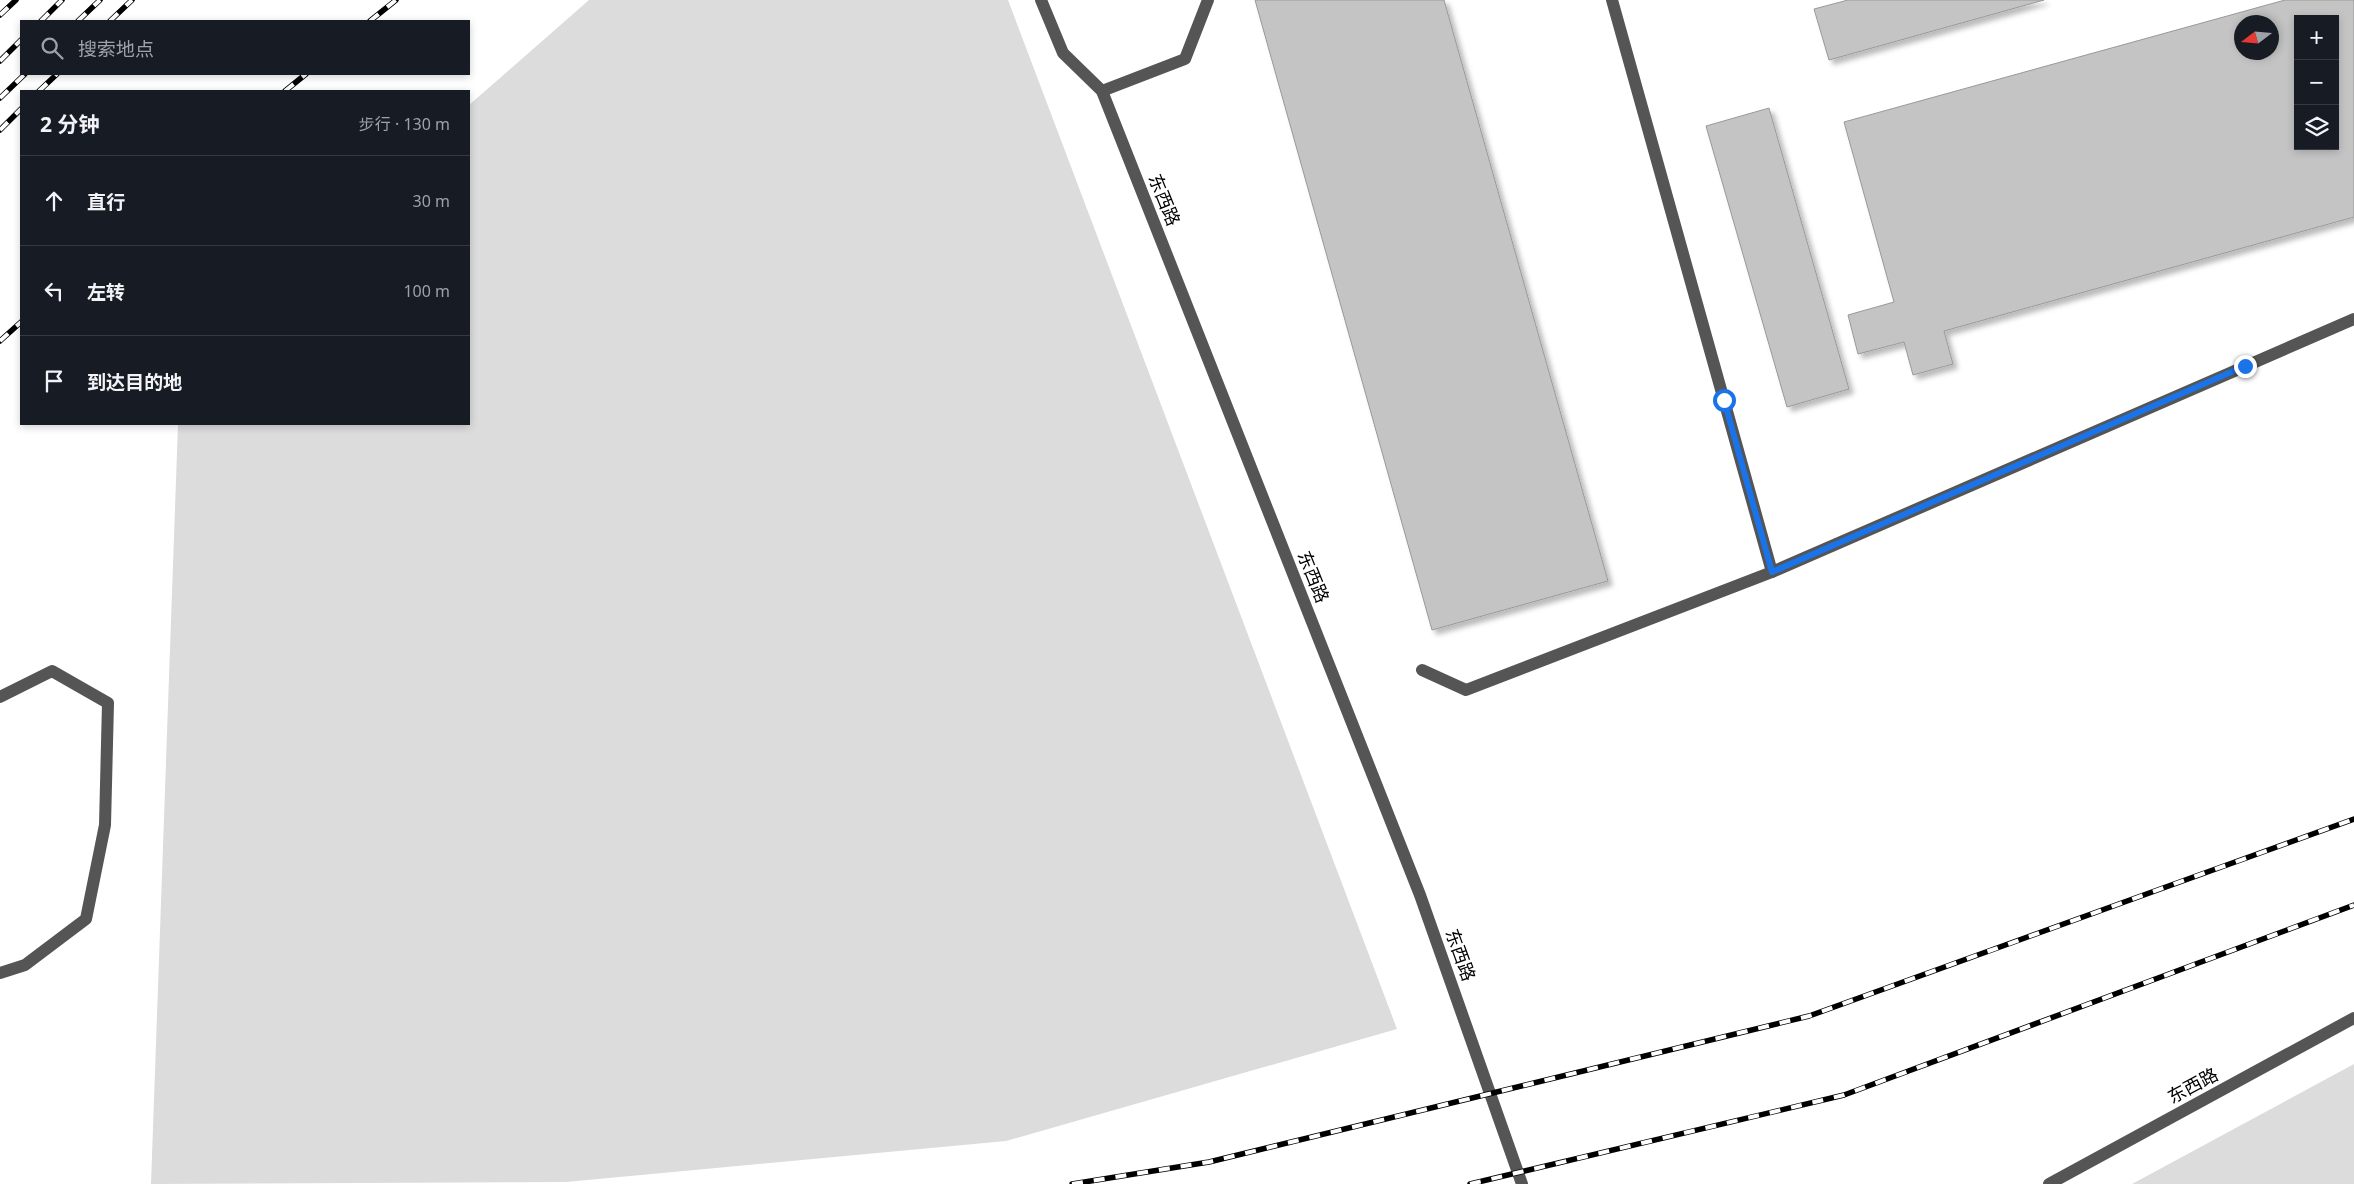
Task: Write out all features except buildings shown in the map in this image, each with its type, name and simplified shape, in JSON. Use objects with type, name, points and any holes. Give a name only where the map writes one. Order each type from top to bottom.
[{"type":"street","name":"东西路","points":[[1041,0],[1063,53],[1102,91],[1420,895],[1522,1184]]},
{"type":"street","points":[[1102,91],[1185,59],[1208,0]]},
{"type":"street","points":[[1612,0],[1772,572]]},
{"type":"street","points":[[1422,670],[1466,690],[1772,572],[2354,319]]},
{"type":"street","points":[[0,697],[52,671],[108,703],[104,825],[86,919],[25,964],[0,973]]},
{"type":"street","name":"东西路","points":[[2049,1184],[2354,1018]]},
{"type":"shaded area","points":[[589,0],[1008,0],[1397,1029],[1006,1141],[566,1182],[151,1184],[178,425],[470,425],[470,104]]},
{"type":"shaded area","points":[[2354,1064],[2354,1184],[2132,1184]]},
{"type":"railway","points":[[0,15],[16,0]]},
{"type":"railway","points":[[42,20],[62,0]]},
{"type":"railway","points":[[79,20],[100,0]]},
{"type":"railway","points":[[111,20],[132,0]]},
{"type":"railway","points":[[371,20],[396,0]]},
{"type":"railway","points":[[0,61],[20,41]]},
{"type":"railway","points":[[0,98],[24,75]]},
{"type":"railway","points":[[40,90],[56,75]]},
{"type":"railway","points":[[286,90],[305,75]]},
{"type":"railway","points":[[0,130],[20,110]]},
{"type":"railway","points":[[0,341],[20,323]]},
{"type":"railway","points":[[1072,1184],[1209,1162],[1809,1016],[2354,819]]},
{"type":"railway","points":[[1470,1184],[1844,1095],[2354,905]]},
{"type":"route","points":[[1724,400],[1772,572],[2245,366]]}]
